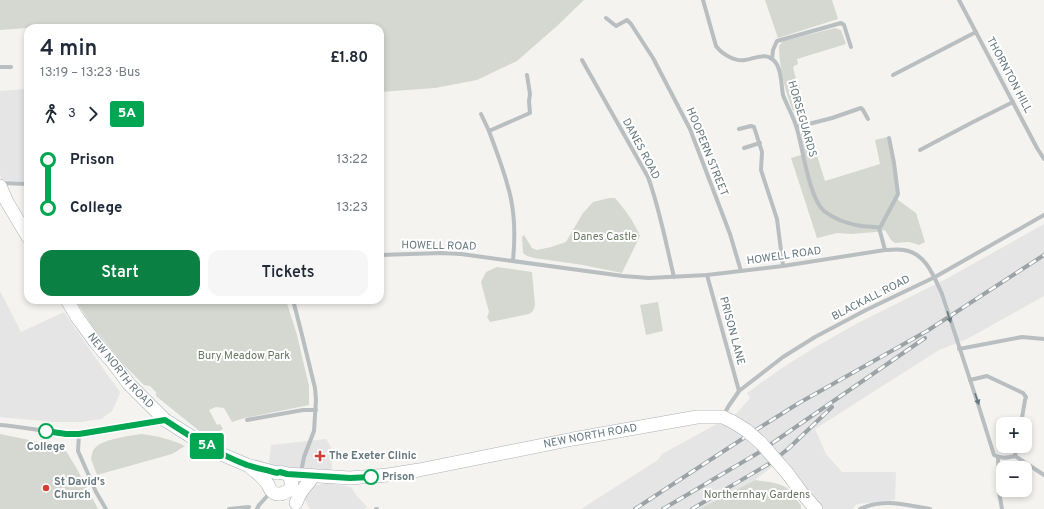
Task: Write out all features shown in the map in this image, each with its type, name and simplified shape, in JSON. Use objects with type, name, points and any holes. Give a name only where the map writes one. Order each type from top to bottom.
[{"type":"main road","points":[[0,186],[7,202],[24,230]]},
{"type":"main road","name":"NEW NORTH ROAD","points":[[69,304],[96,343],[129,384],[165,420],[221,454],[247,465],[280,485],[306,478],[388,476],[573,439],[697,417],[728,420]]},
{"type":"main road","points":[[728,420],[746,430],[761,443],[816,509]]},
{"type":"main road","points":[[295,507],[306,478]]},
{"type":"main road","points":[[280,485],[295,507]]},
{"type":"street","points":[[703,0],[716,46],[728,56],[739,60],[763,56],[768,56],[772,59],[773,50],[777,41],[841,23],[844,25],[851,47]]},
{"type":"street","name":"THORNTON HILL","points":[[959,0],[1044,159]]},
{"type":"street","name":"HOOPERN STREET","points":[[606,18],[616,26],[627,20],[653,58],[690,129],[730,234],[741,271]]},
{"type":"street","points":[[893,75],[976,32]]},
{"type":"street","name":"HORSEGUARDS","points":[[772,59],[777,64],[784,95],[797,127],[811,190],[819,205],[824,212],[836,218],[859,226],[879,228]]},
{"type":"street","name":"DANES ROAD","points":[[582,60],[648,177],[662,224],[674,277]]},
{"type":"street","points":[[0,67],[11,67]]},
{"type":"street","points":[[489,131],[530,113],[530,94],[527,75]]},
{"type":"street","points":[[920,150],[1013,102]]},
{"type":"street","points":[[797,127],[832,118],[861,108],[864,110],[868,119]]},
{"type":"street","points":[[481,114],[502,166],[511,199],[514,215],[513,260]]},
{"type":"street","points":[[739,129],[750,126],[754,127],[760,143],[762,157],[761,170],[777,219],[783,266]]},
{"type":"street","points":[[885,250],[879,228],[898,194],[889,138]]},
{"type":"street","points":[[744,148],[760,143]]},
{"type":"street","points":[[0,183],[24,184]]},
{"type":"street","name":"BLACKALL ROAD","points":[[728,420],[725,412],[739,391],[783,357],[815,337],[866,310],[935,277],[1044,215]]},
{"type":"street","name":"HOWELL ROAD","points":[[384,255],[459,254],[513,260],[623,276],[649,278],[708,275],[783,266],[885,250],[906,250],[916,254],[930,269],[942,294],[959,349],[996,456],[1002,509]]},
{"type":"street","name":"PRISON LANE","points":[[708,275],[739,391]]},
{"type":"street","points":[[294,304],[315,388],[316,400],[314,431],[304,457],[306,478]]},
{"type":"street","points":[[959,349],[1022,337],[1044,339]]},
{"type":"street","points":[[970,380],[987,376],[1023,393],[1026,397],[1022,417]]},
{"type":"street","points":[[247,420],[303,410],[316,410]]},
{"type":"street","points":[[0,425],[66,434],[79,434],[165,420]]},
{"type":"street","points":[[79,434],[78,452],[96,492],[106,509]]},
{"type":"street","points":[[996,456],[1006,458],[1015,456],[1044,474]]},
{"type":"street","points":[[257,509],[259,505],[280,485]]},
{"type":"street","points":[[860,509],[874,504],[888,502],[930,509]]},
{"type":"street","points":[[229,509],[249,507]]},
{"type":"shaded area","points":[[24,89],[24,182],[2,180],[0,174],[0,91]]},
{"type":"shaded area","points":[[1044,224],[1044,296],[967,339],[939,350],[815,429],[826,454],[842,472],[896,472],[895,500],[857,504],[852,509],[822,509],[803,488],[773,466],[755,480],[699,509],[581,509],[658,460],[662,454],[737,413],[750,398],[747,393],[779,370],[817,346],[858,323],[948,278]]},
{"type":"shaded area","points":[[0,291],[21,332],[64,312],[120,392],[112,411],[101,419],[81,422],[54,422],[0,417]]},
{"type":"shaded area","points":[[326,439],[331,447],[332,474],[269,464],[271,445]]},
{"type":"shaded area","points":[[326,483],[351,487],[367,507],[364,509],[310,509],[304,499],[305,495],[314,486]]},
{"type":"green space","points":[[0,0],[584,0],[517,61],[477,80],[435,88],[384,92],[384,24],[24,24],[24,28],[0,30]]},
{"type":"green space","points":[[765,0],[832,0],[838,19],[778,38]]},
{"type":"green space","points":[[835,28],[841,30],[846,44],[797,59],[798,64],[793,68],[801,92],[799,97],[803,108],[793,111],[787,96],[783,79],[779,46],[783,41]]},
{"type":"green space","points":[[809,130],[825,181],[880,164],[875,140],[887,137],[898,200],[916,213],[925,242],[919,245],[909,242],[895,243],[891,240],[885,230],[851,234],[837,233],[817,238],[791,158],[804,154],[800,136],[803,131]]},
{"type":"green space","name":"Danes Castle","points":[[615,198],[632,220],[640,236],[622,273],[583,265],[534,258],[523,253],[522,237],[524,235],[532,248],[537,250],[566,242],[583,213],[593,202]]},
{"type":"green space","points":[[497,267],[532,272],[535,305],[533,311],[529,314],[490,322],[487,317],[489,312],[481,282],[486,272]]},
{"type":"green space","points":[[658,302],[663,331],[646,335],[640,305]]},
{"type":"green space","name":"Bury Meadow Park","points":[[78,304],[287,304],[297,335],[309,386],[309,405],[232,422],[224,408],[216,407],[209,410],[217,425],[220,424],[223,429],[208,438],[156,396],[156,392],[150,386],[144,385],[125,366],[93,327]]},
{"type":"green space","points":[[0,434],[44,443],[66,451],[98,509],[0,509]]},
{"type":"green space","points":[[141,434],[164,438],[185,446],[172,454],[97,475],[91,459],[95,448],[100,444],[111,440]]},
{"type":"green space","name":"Northernhay Gardens","points":[[755,480],[786,487],[801,505],[801,509],[699,509]]},
{"type":"railway","points":[[635,509],[799,403],[927,331],[1044,255]]},
{"type":"railway","points":[[663,509],[758,453],[925,338]]},
{"type":"railway","points":[[692,509],[772,462],[832,407]]},
{"type":"bus line","name":"5A","points":[[46,431],[79,434],[165,420],[221,454],[247,465],[277,473],[284,472],[287,474],[350,478],[371,477]]},
{"type":"place","name":"College","points":[[46,431]]},
{"type":"place","name":"The Exeter Clinic","points":[[320,456]]},
{"type":"place","name":"Prison","points":[[371,477]]},
{"type":"place","name":"St David's Church","points":[[46,488]]}]
